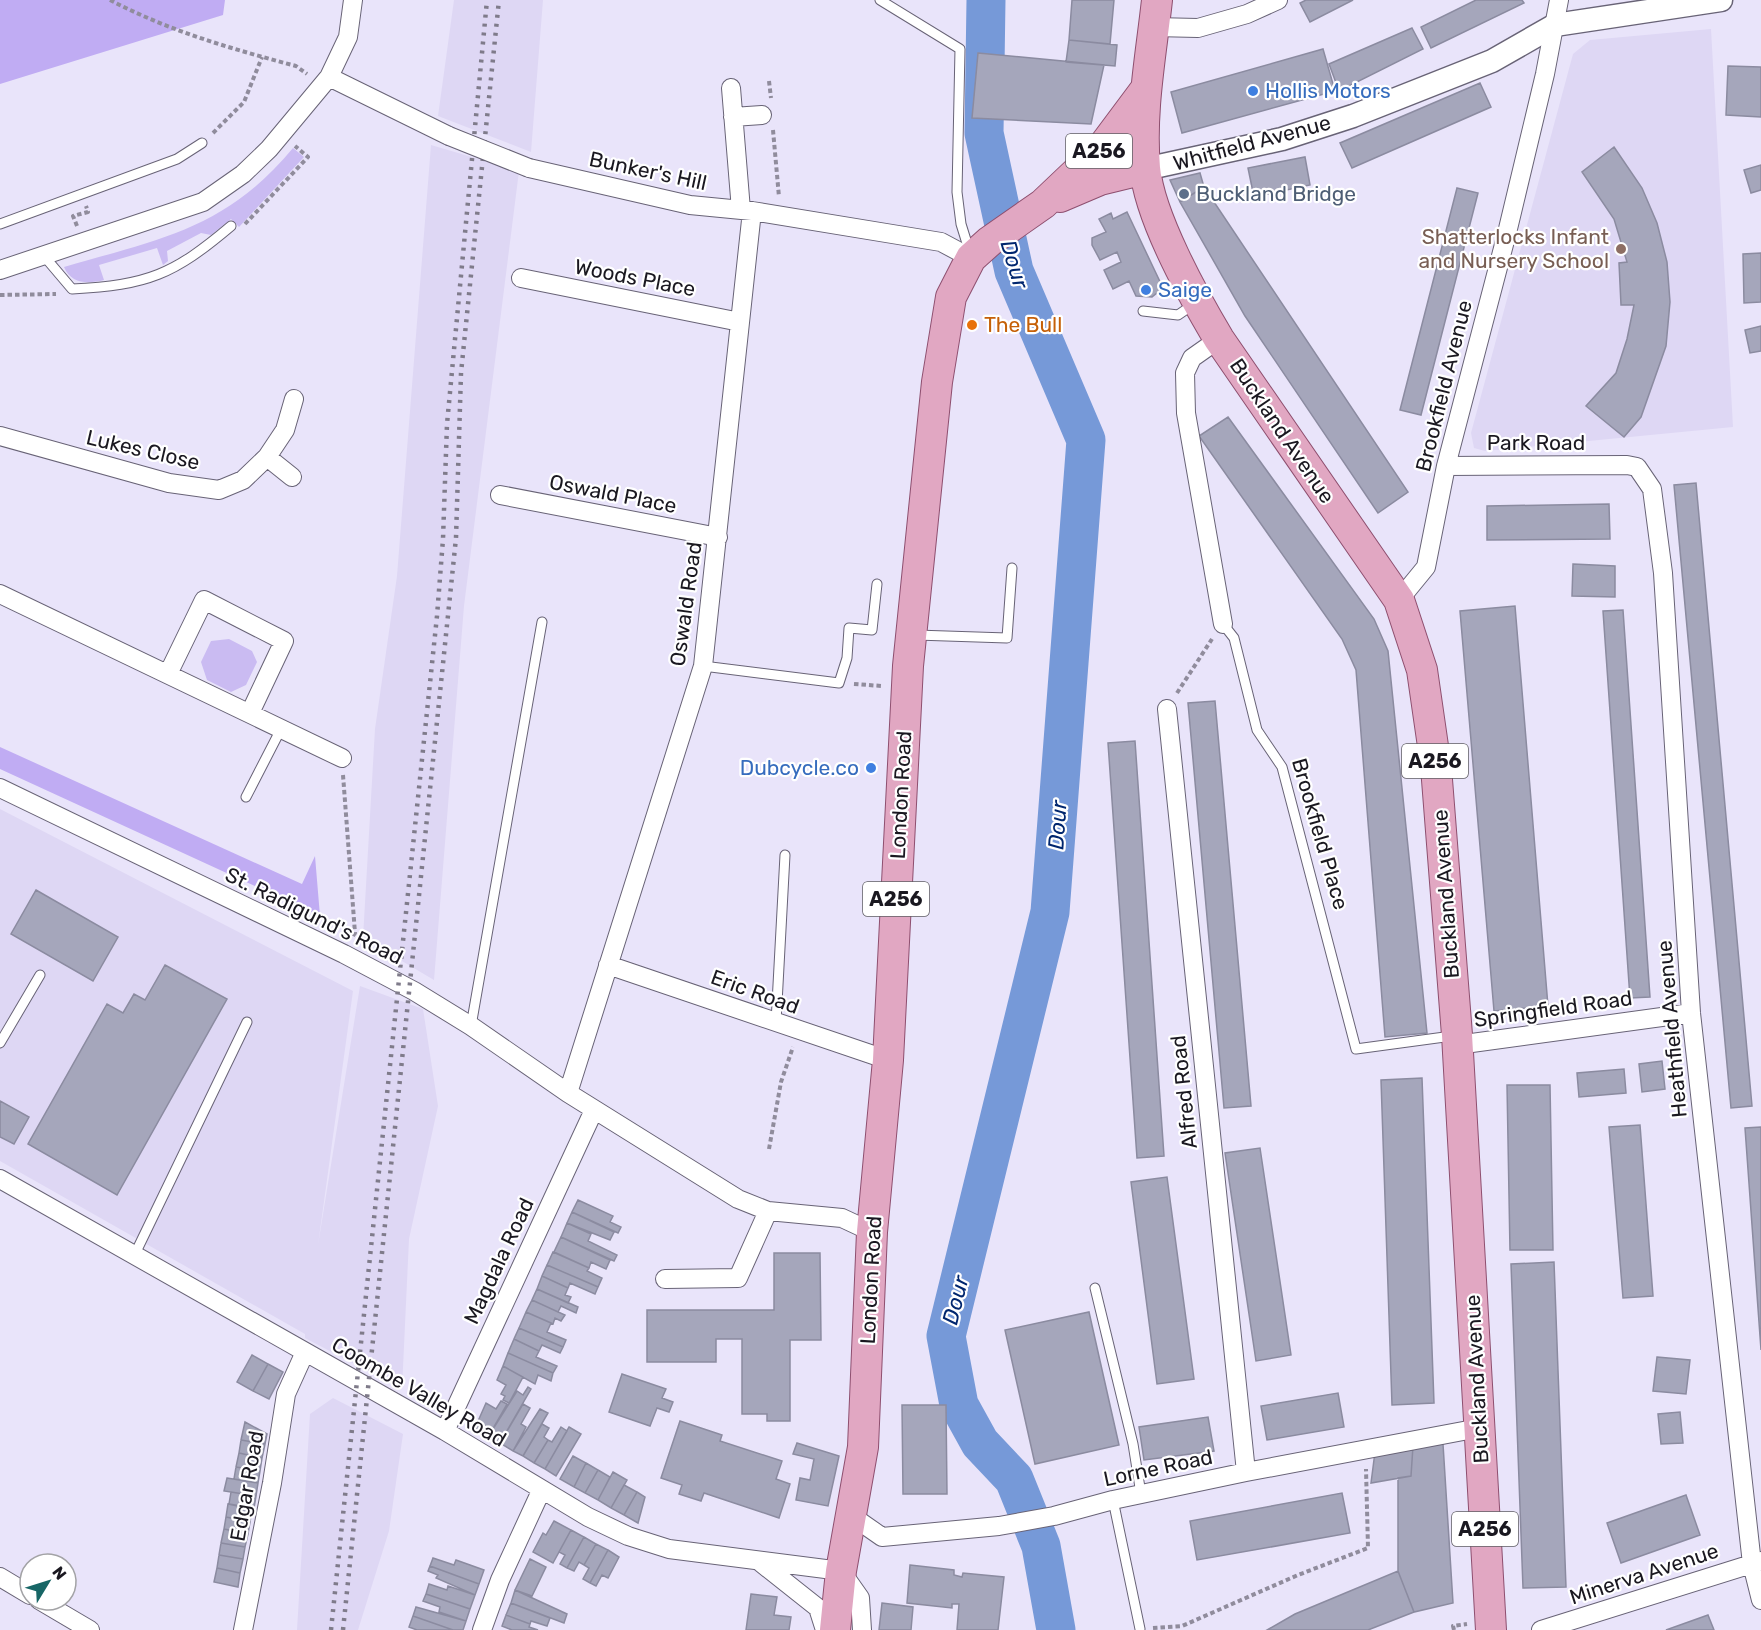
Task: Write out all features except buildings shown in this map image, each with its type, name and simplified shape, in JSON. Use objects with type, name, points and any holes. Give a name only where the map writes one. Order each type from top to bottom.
[{"type":"main road","name":"A256","points":[[1145,90],[1156,14]]},
{"type":"main road","name":"London Road","points":[[835,1630],[841,1571],[863,1447],[872,1232],[888,1060],[907,687],[937,382],[951,297],[981,249],[1043,204],[1101,149],[1145,90]]},
{"type":"main road","name":"Buckland Avenue","points":[[1145,90],[1145,169],[1151,200],[1197,302],[1219,339],[1399,600],[1422,670],[1436,767],[1457,1040],[1491,1630]]},
{"type":"main road","name":"London Road","points":[[1043,204],[1100,180],[1145,169]]},
{"type":"street","points":[[0,270],[203,202],[223,189],[269,148],[326,82],[348,37],[354,0]]},
{"type":"street","points":[[1156,14],[1198,28],[1247,14],[1278,0]]},
{"type":"street","name":"Brookfield Avenue","points":[[1399,600],[1426,567],[1446,466],[1507,233],[1559,0]]},
{"type":"street","points":[[1555,25],[1721,0]]},
{"type":"street","name":"Whitfield Avenue","points":[[1145,169],[1282,139],[1353,116],[1492,61],[1555,25]]},
{"type":"street","name":"Bunker's Hill","points":[[326,82],[529,168],[690,205],[781,215],[981,249]]},
{"type":"street","name":"Oswald Road","points":[[568,1094],[703,666],[740,322],[747,210],[731,88]]},
{"type":"street","points":[[733,117],[769,115]]},
{"type":"street","name":"Woods Place","points":[[521,278],[740,322]]},
{"type":"street","name":"Brookfield Place","points":[[1219,339],[1192,358],[1185,373],[1186,413],[1223,624]]},
{"type":"street","name":"Lukes Close","points":[[0,436],[169,483],[219,490],[243,480],[267,457],[285,430],[294,399]]},
{"type":"street","points":[[267,457],[292,477]]},
{"type":"street","name":"Park Road","points":[[1446,466],[1627,465]]},
{"type":"street","name":"Heathfield Avenue","points":[[1627,465],[1637,467],[1652,489],[1663,573],[1691,1013],[1761,1600]]},
{"type":"street","name":"Oswald Place","points":[[500,495],[718,537]]},
{"type":"street","points":[[0,594],[342,758]]},
{"type":"street","points":[[168,674],[204,600],[284,641],[250,713]]},
{"type":"street","name":"Alfred Road","points":[[1167,709],[1246,1472]]},
{"type":"street","name":"St. Radigund's Road","points":[[0,788],[344,954],[414,991],[471,1026],[568,1094],[708,1183],[768,1211],[842,1218],[872,1232]]},
{"type":"street","name":"Eric Road","points":[[608,965],[776,1022],[799,1032],[888,1060]]},
{"type":"street","name":"Springfield Road","points":[[1457,1040],[1691,1013]]},
{"type":"street","name":"Magdala Road","points":[[445,1431],[594,1110]]},
{"type":"street","name":"Coombe Valley Road","points":[[0,1179],[445,1431],[541,1491],[628,1536],[669,1549],[841,1571]]},
{"type":"street","points":[[665,1279],[738,1278],[768,1211]]},
{"type":"street","name":"Edgar Road","points":[[243,1630],[272,1483],[286,1394],[305,1352]]},
{"type":"street","name":"Lorne Road","points":[[852,1516],[882,1538],[999,1526],[1054,1516],[1113,1500],[1246,1472],[1479,1428]]},
{"type":"street","points":[[482,1630],[500,1580],[541,1491]]},
{"type":"street","points":[[759,1560],[818,1608],[825,1630]]},
{"type":"street","name":"Minerva Avenue","points":[[1541,1630],[1756,1562]]},
{"type":"street","points":[[841,1571],[860,1598],[862,1630]]},
{"type":"street","points":[[0,1577],[18,1587]]},
{"type":"street","points":[[59,1612],[90,1630]]},
{"type":"lane","points":[[880,0],[960,49],[957,192],[961,224],[981,249]]},
{"type":"lane","points":[[0,224],[177,159],[202,143]]},
{"type":"lane","points":[[44,256],[72,289],[120,287],[173,269],[231,226]]},
{"type":"lane","points":[[1143,312],[1178,315],[1197,302]]},
{"type":"lane","points":[[911,635],[1007,638],[1012,568]]},
{"type":"lane","points":[[703,666],[839,683],[846,658],[849,628],[872,630],[877,584]]},
{"type":"lane","points":[[471,1026],[542,622]]},
{"type":"lane","name":"Brookfield Place","points":[[1223,624],[1234,638],[1257,730],[1282,767],[1356,1049],[1457,1040]]},
{"type":"lane","points":[[246,797],[281,729]]},
{"type":"lane","points":[[776,1022],[785,855]]},
{"type":"lane","points":[[0,1043],[40,975]]},
{"type":"lane","points":[[134,1256],[247,1022]]},
{"type":"lane","points":[[1095,1288],[1133,1444],[1141,1494]]},
{"type":"lane","points":[[1113,1500],[1140,1629]]},
{"type":"path","points":[[110,0],[139,16],[194,37],[296,66],[326,82]]},
{"type":"path","points":[[202,143],[244,102],[262,57]]},
{"type":"path","points":[[769,81],[769,115],[781,215]]},
{"type":"path","points":[[231,226],[238,231],[308,157]]},
{"type":"path","points":[[81,194],[88,212],[73,216],[82,243]]},
{"type":"path","points":[[0,295],[62,294],[72,289]]},
{"type":"path","points":[[1167,709],[1223,624]]},
{"type":"path","points":[[839,683],[907,687]]},
{"type":"path","points":[[342,758],[355,933]]},
{"type":"path","points":[[769,1149],[781,1082],[799,1032]]},
{"type":"path","points":[[1140,1629],[1182,1626],[1298,1575],[1368,1548],[1366,1450]]},
{"type":"shaded area","points":[[0,0],[225,0],[223,15],[0,84]]},
{"type":"shaded area","points":[[454,0],[543,0],[531,152],[438,116]]},
{"type":"shaded area","name":"Shatterlocks Infant and Nursery School","points":[[1711,29],[1733,427],[1485,451],[1474,448],[1471,433],[1573,54],[1590,40]]},
{"type":"shaded area","points":[[431,145],[519,171],[464,606],[434,980],[363,938],[375,729],[397,576]]},
{"type":"shaded area","points":[[293,148],[304,157],[239,227],[231,219],[211,235],[201,233],[167,251],[168,261],[163,265],[157,248],[99,265],[104,280],[81,281],[67,273],[64,267],[161,238],[216,214],[242,197],[268,175]]},
{"type":"shaded area","points":[[229,639],[252,651],[257,662],[246,685],[231,692],[207,680],[201,662],[211,641]]},
{"type":"shaded area","points":[[0,747],[302,884],[315,856],[320,916],[0,769]]},
{"type":"shaded area","points":[[0,809],[353,991],[318,1245],[360,986],[423,1009],[438,1106],[409,1239],[402,1389],[305,1338],[305,1334],[0,1161]]},
{"type":"shaded area","points":[[333,1398],[403,1434],[389,1531],[358,1630],[297,1630],[310,1414]]},
{"type":"waterway","name":"Dour","points":[[986,0],[984,133],[1014,271],[1086,440],[1050,912],[946,1336],[959,1405],[980,1443],[1014,1479],[1041,1546],[1056,1630]]},
{"type":"railway","points":[[331,1630],[437,616],[443,539],[447,424],[487,0]]},
{"type":"railway","points":[[343,1630],[456,538],[461,373],[499,0]]},
{"type":"place","name":"Hollis Motors","points":[[1253,91]]},
{"type":"place","name":"Buckland Bridge","points":[[1184,194]]},
{"type":"place","name":"Shatterlocks Infant and Nursery School","points":[[1621,249]]},
{"type":"place","name":"Saige","points":[[1146,290]]},
{"type":"place","name":"The Bull","points":[[972,325]]},
{"type":"place","name":"Dubcycle.co","points":[[871,768]]}]
